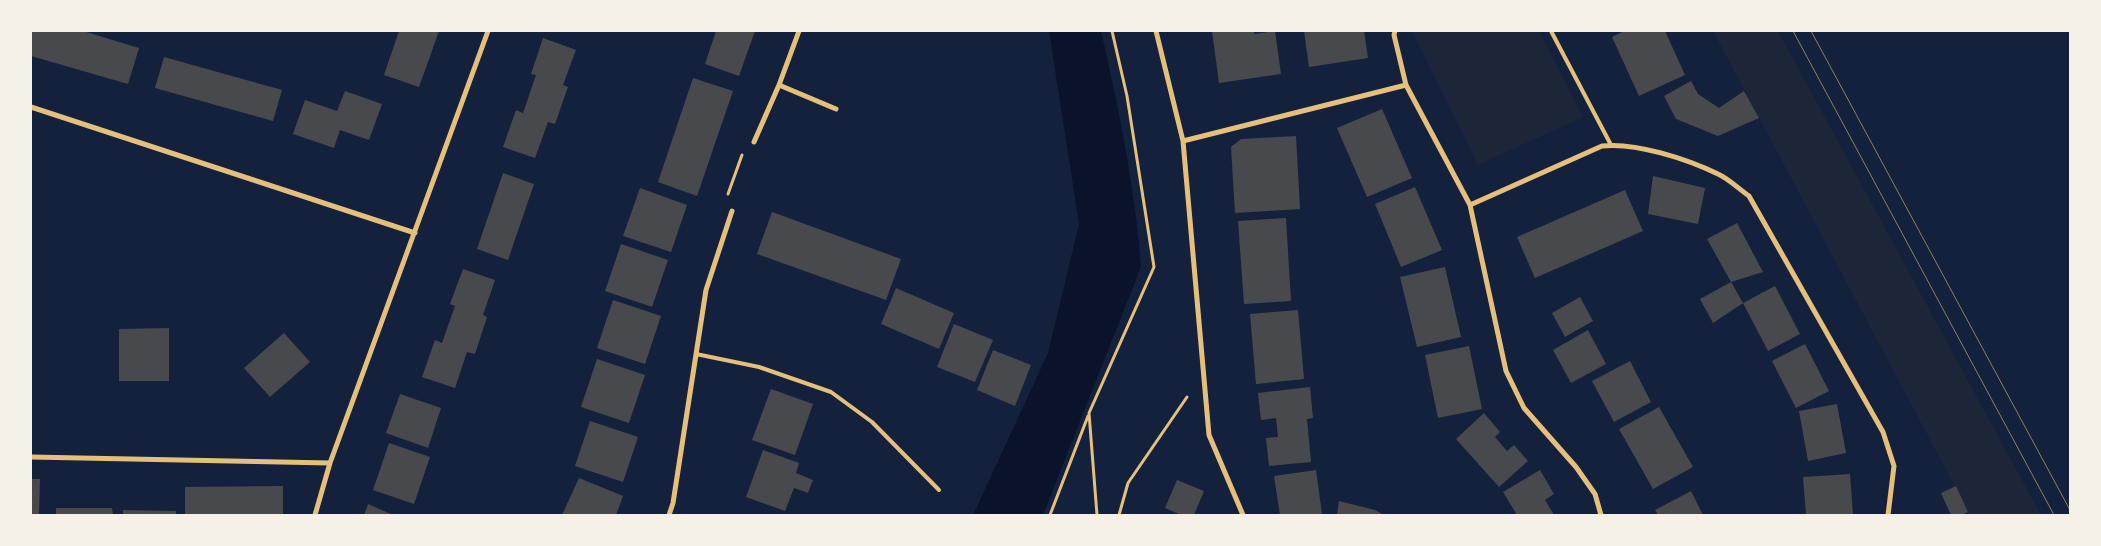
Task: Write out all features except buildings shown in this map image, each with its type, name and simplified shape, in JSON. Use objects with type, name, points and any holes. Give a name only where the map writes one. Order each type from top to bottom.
[{"type":"street","points":[[315,515],[330,464],[488,31]]},
{"type":"street","points":[[754,142],[779,85],[799,31]]},
{"type":"street","points":[[1156,31],[1183,142],[1209,435],[1243,515]]},
{"type":"street","points":[[1395,31],[1394,35],[1406,85],[1470,205],[1506,371],[1524,408],[1576,466],[1595,494],[1601,515]]},
{"type":"street","points":[[779,85],[836,109]]},
{"type":"street","points":[[1183,142],[1406,85]]},
{"type":"street","points":[[31,107],[415,233]]},
{"type":"street","points":[[1470,205],[1602,146],[1611,145],[1642,147],[1719,174],[1750,196],[1883,432],[1894,466],[1888,515]]},
{"type":"street","points":[[669,515],[673,503],[706,290],[732,211]]},
{"type":"street","points":[[31,457],[330,464]]},
{"type":"lane","points":[[1551,31],[1611,145]]},
{"type":"lane","points":[[696,354],[759,367],[831,392],[872,422],[939,490]]},
{"type":"path","points":[[1050,515],[1090,413],[1154,267],[1127,96],[1112,31]]},
{"type":"path","points":[[732,211],[727,197],[742,155],[754,142]]},
{"type":"path","points":[[1119,515],[1128,482],[1204,372]]},
{"type":"path","points":[[1090,413],[1096,515]]},
{"type":"shaded area","points":[[1049,31],[1101,31],[1126,149],[1141,267],[1043,515],[973,515],[1048,353],[1079,224]]},
{"type":"shaded area","points":[[1412,31],[1539,31],[1583,117],[1478,165]]},
{"type":"shaded area","points":[[1713,31],[1778,31],[2041,515],[1970,515]]},
{"type":"tram line","points":[[1793,31],[2054,515]]},
{"type":"tram line","points":[[1811,31],[2070,510]]}]
